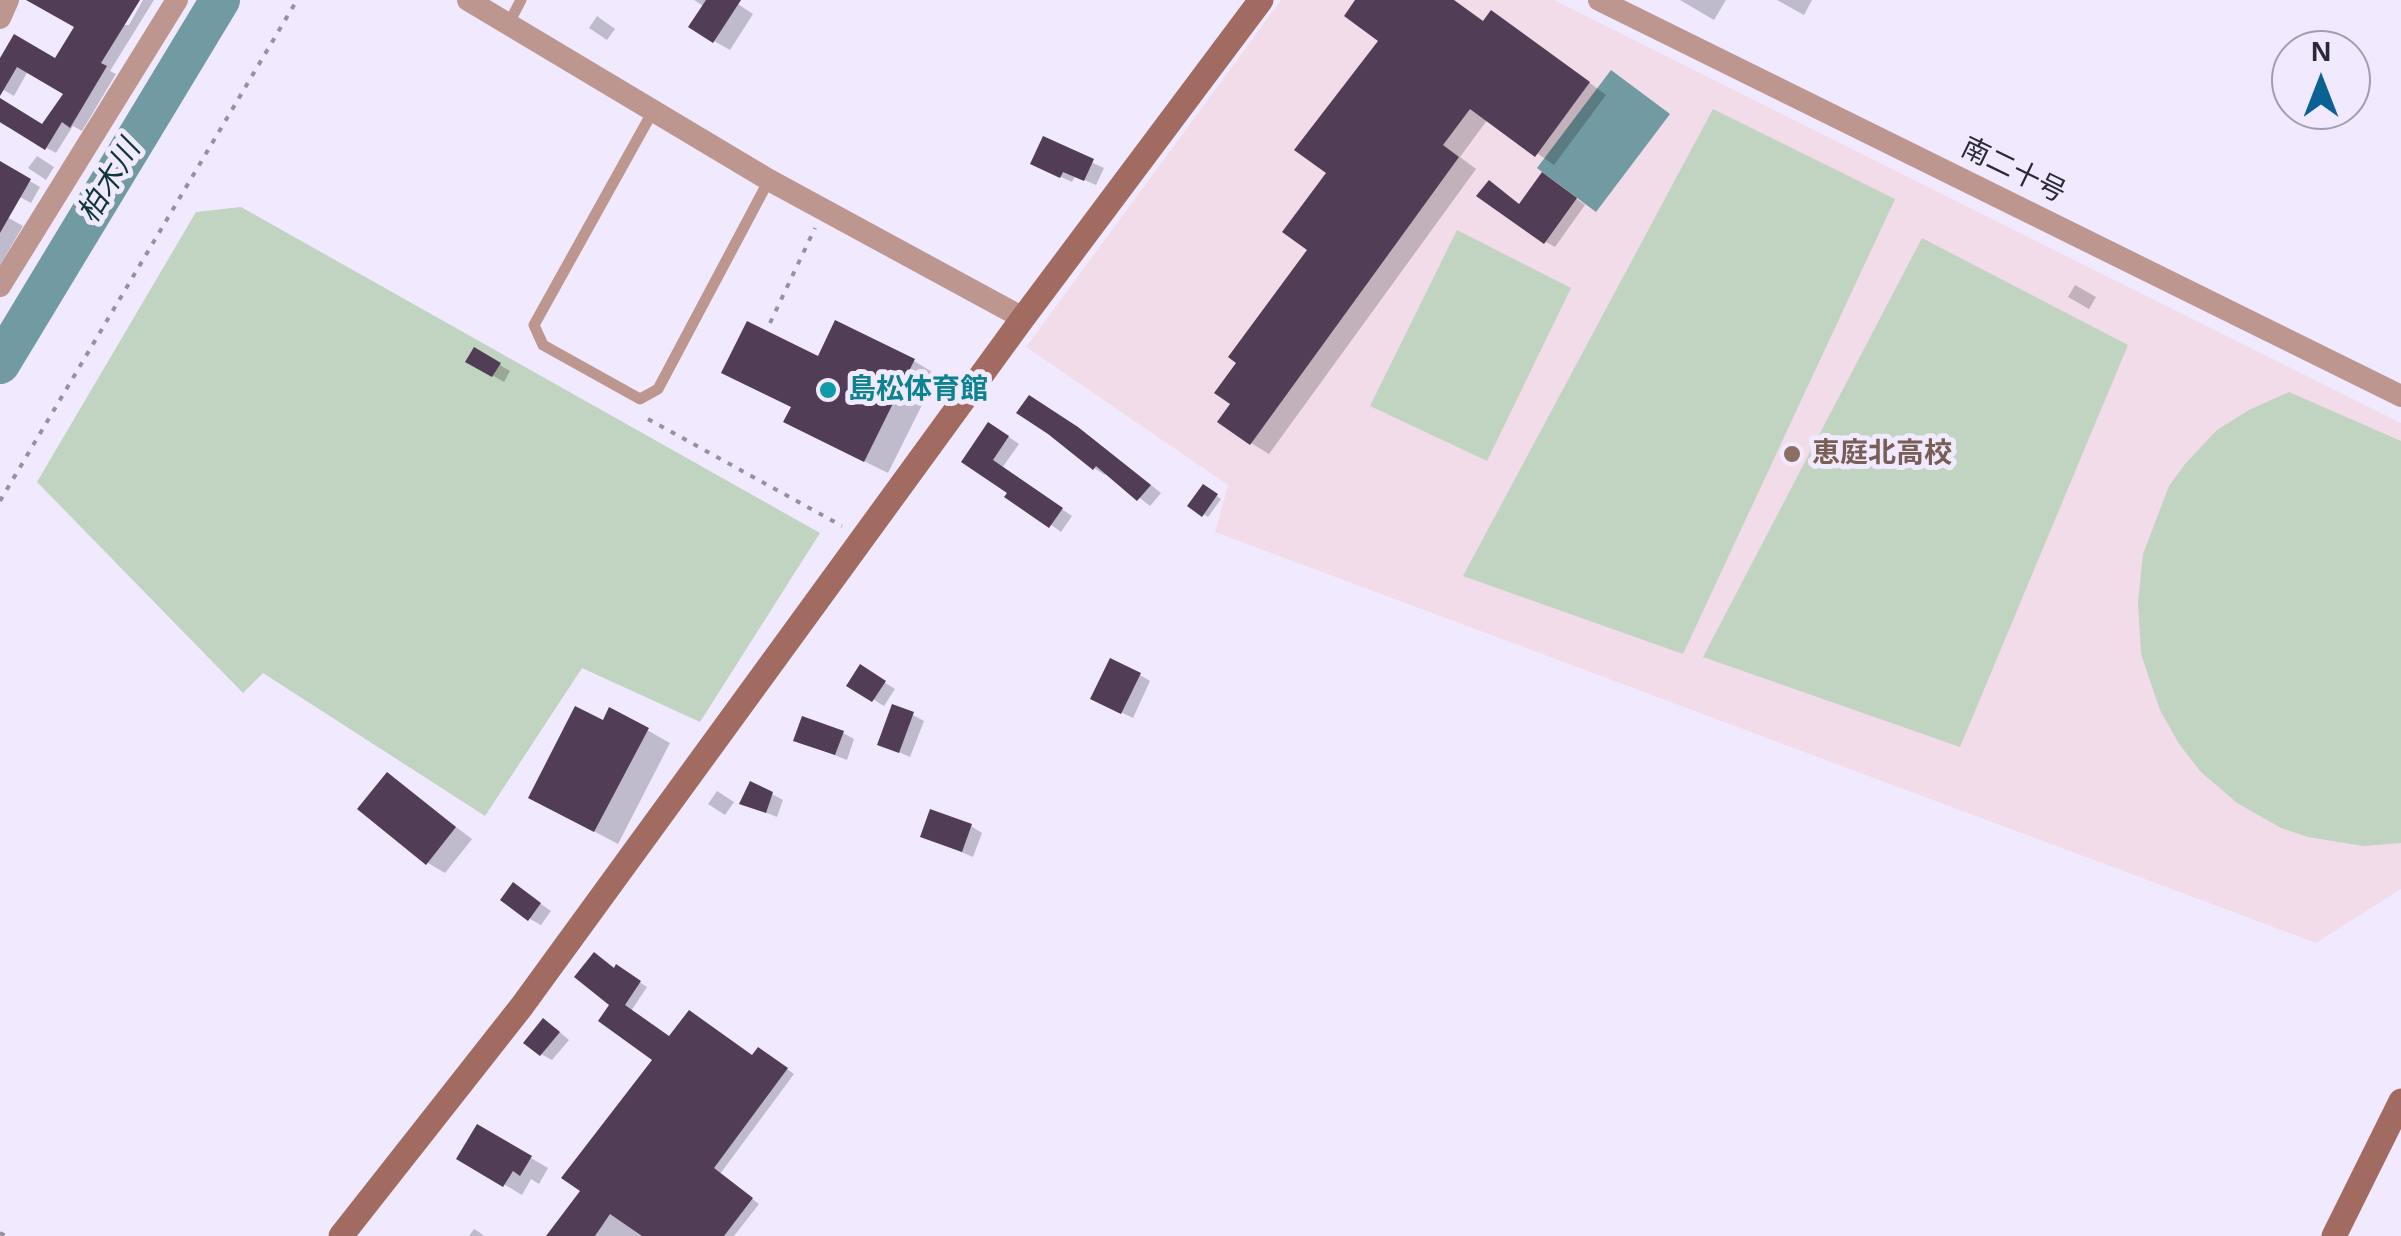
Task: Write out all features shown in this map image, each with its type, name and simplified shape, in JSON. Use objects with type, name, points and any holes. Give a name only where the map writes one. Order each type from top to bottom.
[{"type":"street","points":[[0,18],[8,0]]},
{"type":"street","points":[[0,286],[177,0]]},
{"type":"street","points":[[468,0],[769,180],[1023,318]]},
{"type":"street","points":[[341,1236],[522,1006],[1023,318],[1261,0]]},
{"type":"street","name":"南二十号","points":[[1598,0],[2401,396]]},
{"type":"street","points":[[2334,1236],[2401,1101]]},
{"type":"lane","points":[[510,23],[521,0]]},
{"type":"lane","points":[[652,112],[534,325],[542,346],[640,399],[658,389],[769,180]]},
{"type":"path","points":[[0,500],[296,0]]},
{"type":"path","points":[[770,323],[824,211]]},
{"type":"path","points":[[648,419],[864,538]]},
{"type":"shaded area","name":"恵庭北高校","points":[[1281,0],[1554,0],[2401,423],[2401,889],[2316,943],[1215,532],[1228,485],[1026,347]]},
{"type":"shaded area","points":[[1611,70],[1670,114],[1596,212],[1537,168]]},
{"type":"shaded area","points":[[1713,109],[1895,199],[1683,654],[1463,576]]},
{"type":"shaded area","points":[[241,207],[820,533],[700,722],[582,668],[485,816],[263,673],[243,693],[37,482],[196,212]]},
{"type":"shaded area","points":[[1457,230],[1571,288],[1487,461],[1370,406]]},
{"type":"shaded area","points":[[1922,238],[2128,345],[1960,747],[1703,657]]},
{"type":"shaded area","points":[[2289,392],[2401,441],[2401,843],[2363,846],[2308,837],[2281,828],[2237,803],[2201,772],[2179,744],[2160,710],[2141,654],[2138,602],[2143,554],[2169,486],[2217,430]]},
{"type":"building","points":[[26,0],[140,0],[101,63],[107,66],[70,128],[62,122],[45,150],[0,122],[0,98],[42,124],[63,94],[17,67],[0,96],[0,58],[14,34],[55,58],[74,27]]},
{"type":"building","points":[[706,0],[741,0],[713,43],[688,27]]},
{"type":"building","points":[[1355,0],[1454,0],[1483,21],[1491,10],[1590,82],[1535,157],[1470,109],[1443,145],[1459,157],[1250,445],[1217,422],[1230,404],[1214,393],[1236,363],[1228,357],[1307,250],[1282,232],[1326,173],[1294,150],[1378,41],[1344,16]]},
{"type":"building","points":[[1043,136],[1094,159],[1084,181],[1063,172],[1060,178],[1030,164]]},
{"type":"building","points":[[0,161],[31,179],[0,233]]},
{"type":"building","points":[[1542,172],[1577,198],[1544,244],[1476,196],[1489,180],[1519,204]]},
{"type":"building","name":"島松体育館","points":[[835,320],[915,359],[864,462],[783,422],[791,407],[721,373],[747,321],[818,356]]},
{"type":"building","points":[[474,347],[501,363],[492,377],[465,362]]},
{"type":"building","points":[[1029,395],[1078,427],[1151,485],[1137,501],[1096,466],[1093,470],[1016,413]]},
{"type":"building","points":[[988,422],[1009,436],[993,460],[1063,508],[1049,528],[961,462]]},
{"type":"building","points":[[1203,484],[1218,494],[1202,517],[1187,506]]},
{"type":"building","points":[[1110,658],[1141,673],[1121,714],[1090,699]]},
{"type":"building","points":[[860,664],[886,681],[872,702],[846,686]]},
{"type":"building","points":[[892,704],[914,712],[899,753],[877,745]]},
{"type":"building","points":[[575,706],[603,720],[609,707],[649,728],[594,832],[528,798]]},
{"type":"building","points":[[802,716],[844,731],[835,755],[793,741]]},
{"type":"building","points":[[387,772],[456,827],[426,865],[357,809]]},
{"type":"building","points":[[750,781],[773,792],[766,813],[739,804]]},
{"type":"building","points":[[930,809],[972,824],[962,852],[920,837]]},
{"type":"building","points":[[513,882],[541,903],[528,921],[500,900]]},
{"type":"building","points":[[594,952],[614,968],[616,964],[641,981],[625,1005],[669,1036],[689,1010],[752,1055],[758,1047],[788,1068],[714,1168],[753,1198],[724,1236],[642,1236],[610,1214],[595,1236],[546,1236],[580,1191],[561,1178],[652,1060],[598,1021],[609,1005],[574,977]]},
{"type":"building","points":[[543,1018],[560,1032],[540,1056],[523,1043]]},
{"type":"building","points":[[477,1124],[532,1156],[520,1176],[513,1171],[503,1187],[456,1159]]},
{"type":"waterway","name":"柏木川","points":[[0,364],[220,0]]},
{"type":"place","name":"島松体育館","points":[[828,390]]},
{"type":"place","name":"恵庭北高校","points":[[1792,454]]}]
